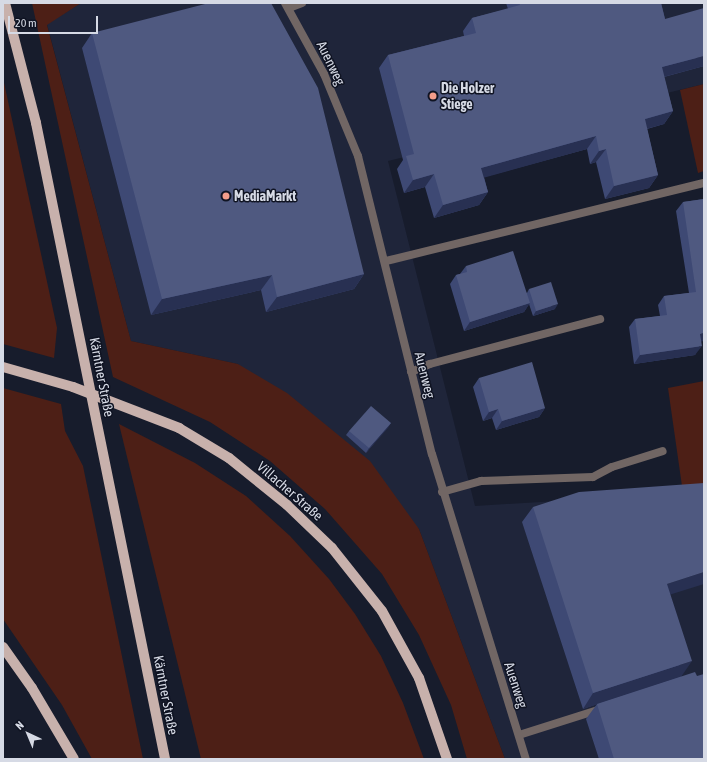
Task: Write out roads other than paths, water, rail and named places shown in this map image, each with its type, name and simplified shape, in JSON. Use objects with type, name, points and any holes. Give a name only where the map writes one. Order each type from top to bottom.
[{"type":"main road","name":"Kärntner Straße","points":[[5,3],[36,123],[165,759]]},
{"type":"main road","name":"Villacher Straße","points":[[3,367],[73,388],[179,428],[229,458],[287,505],[332,548],[382,611],[419,678],[447,759]]},
{"type":"main road","points":[[3,648],[32,688],[74,759]]},
{"type":"street","points":[[287,6],[302,3]]},
{"type":"street","name":"Auenweg","points":[[287,6],[324,74],[358,156],[386,261],[411,372],[442,492],[526,759]]},
{"type":"street","points":[[386,261],[704,183]]},
{"type":"street","points":[[411,372],[430,364],[600,319]]},
{"type":"street","points":[[442,492],[481,482],[593,478],[612,467],[663,451]]},
{"type":"street","points":[[519,735],[614,704]]},
{"type":"place","name":"Die Holzer Stiege","points":[[433,96]]},
{"type":"place","name":"MediaMarkt","points":[[226,196]]}]
